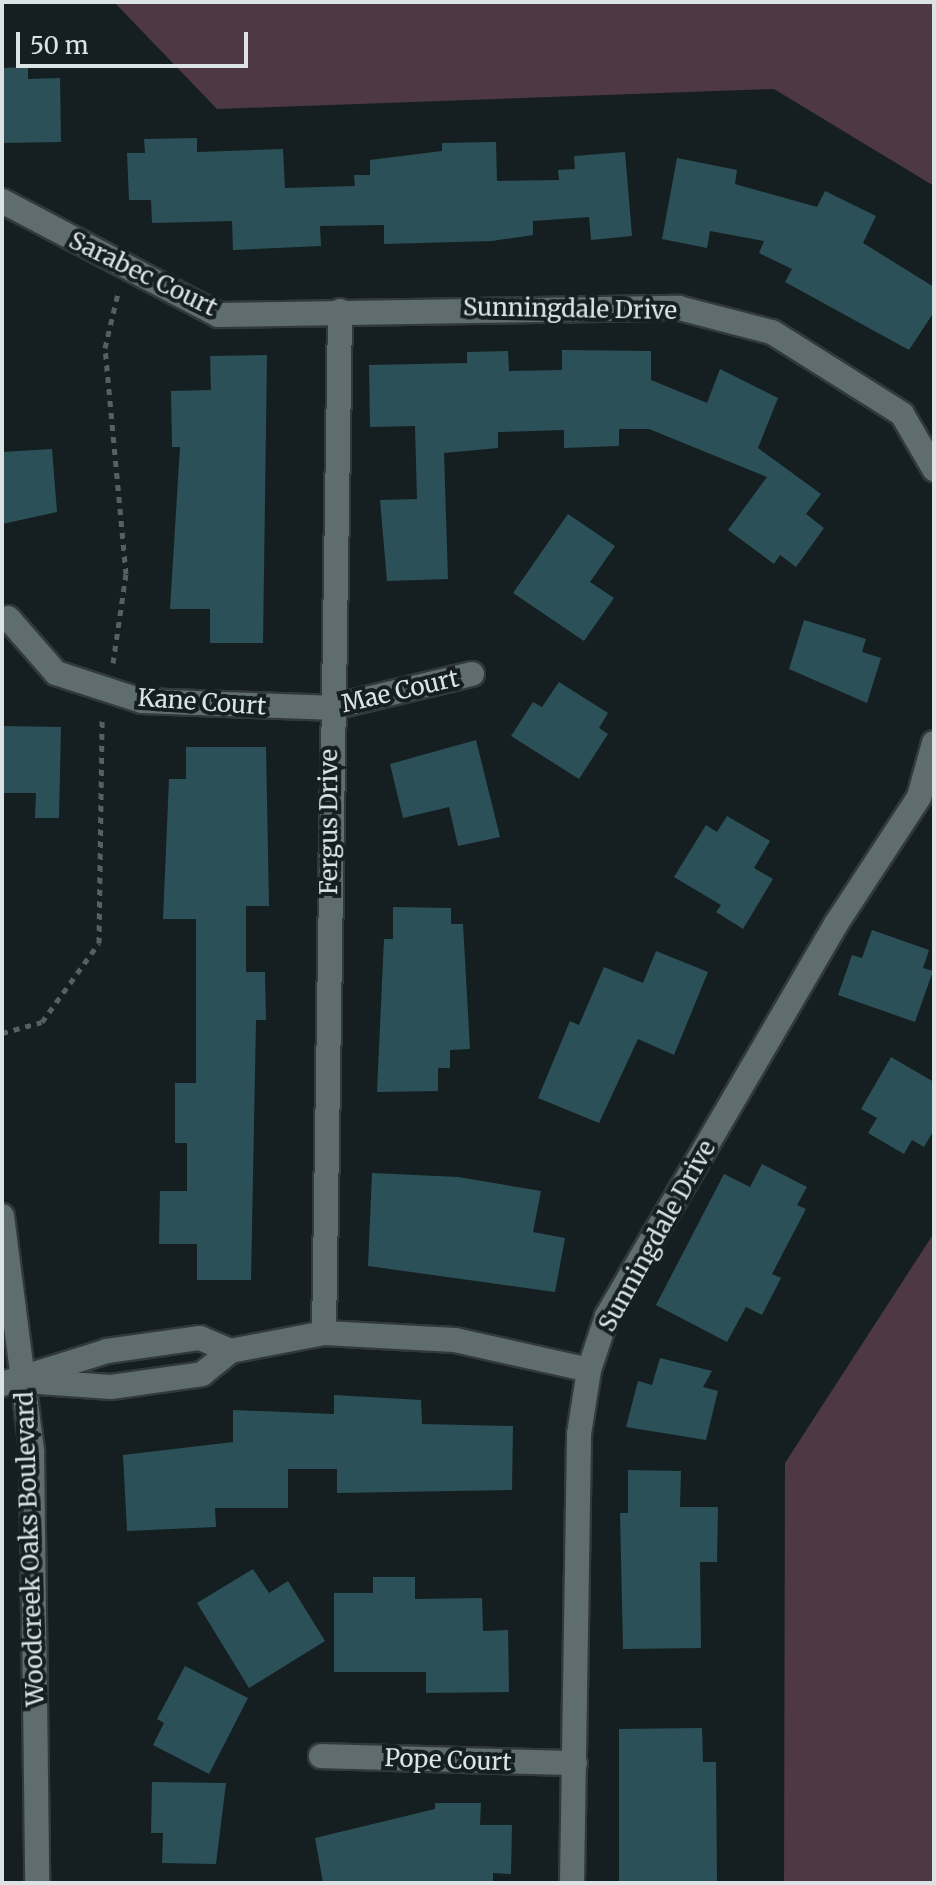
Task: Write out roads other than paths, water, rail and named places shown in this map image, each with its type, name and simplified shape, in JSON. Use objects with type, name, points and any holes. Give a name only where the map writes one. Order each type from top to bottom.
[{"type":"street","name":"Sarabec Court","points":[[2,201],[218,315],[340,311]]},
{"type":"street","name":"Sunningdale Drive","points":[[340,311],[679,308],[772,332],[902,414],[934,469]]},
{"type":"street","name":"Fergus Drive","points":[[324,1333],[329,708],[340,311]]},
{"type":"street","name":"Kane Court","points":[[8,618],[56,673],[142,701],[329,708]]},
{"type":"street","name":"Mae Court","points":[[329,708],[472,674]]},
{"type":"street","name":"Sunningdale Drive","points":[[572,1883],[579,1434],[589,1370],[607,1316],[836,924],[919,797],[934,743]]},
{"type":"street","name":"Woodcreek Oaks Boulevard","points":[[2,1216],[13,1383],[32,1451],[37,1883]]},
{"type":"street","points":[[13,1383],[147,1381],[202,1374],[230,1351],[324,1333],[455,1340],[589,1370]]},
{"type":"street","points":[[13,1383],[142,1346],[200,1338],[230,1351]]},
{"type":"street","points":[[142,1346],[147,1381]]},
{"type":"street","name":"Pope Court","points":[[321,1756],[575,1763]]}]
